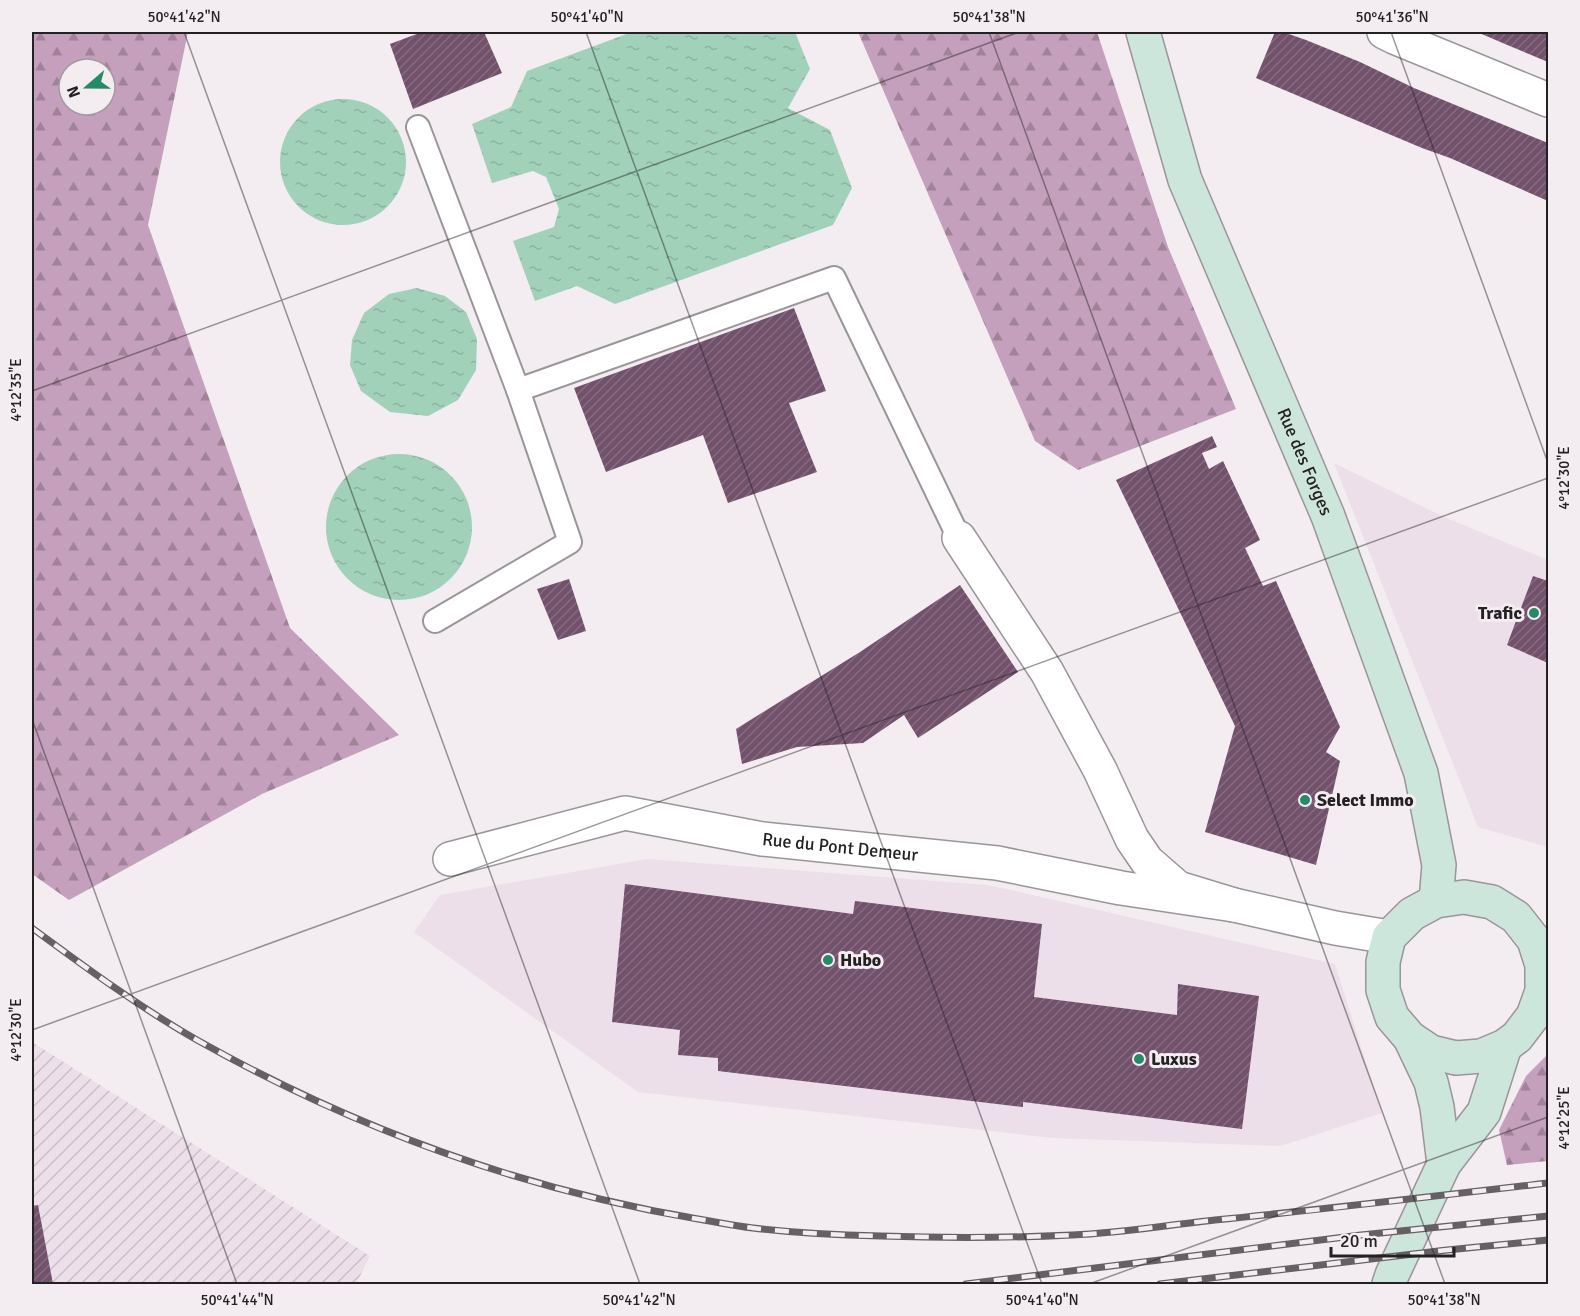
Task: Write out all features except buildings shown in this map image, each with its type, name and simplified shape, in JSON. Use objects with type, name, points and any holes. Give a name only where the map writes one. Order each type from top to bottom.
[{"type":"main road","name":"Rue des Forges","points":[[1143,32],[1185,180],[1328,516],[1421,773],[1439,865],[1436,901]]},
{"type":"main road","points":[[1389,1284],[1444,1164],[1484,1112],[1511,1041],[1533,1016],[1542,991],[1542,964],[1534,939],[1516,917],[1492,902],[1464,897],[1436,901],[1412,914],[1389,937],[1383,962],[1383,990],[1392,1017],[1410,1038],[1431,1082],[1437,1107],[1444,1164]]},
{"type":"main road","points":[[1410,1038],[1431,1052],[1456,1058],[1481,1056],[1548,1020]]},
{"type":"street","points":[[1384,32],[1548,100]]},
{"type":"street","name":"Rue du Pont Demeur","points":[[959,538],[1047,672],[1100,770],[1132,839],[1147,861],[1178,888],[1335,928],[1389,937]]},
{"type":"street","name":"Rue du Pont Demeur","points":[[450,859],[625,813],[762,839],[997,863],[1121,888],[1234,904]]},
{"type":"lane","points":[[418,127],[518,390],[570,542],[435,621]]},
{"type":"lane","points":[[518,390],[834,278],[959,538]]},
{"type":"shaded area","points":[[1334,463],[1444,517],[1548,560],[1548,847],[1478,827]]},
{"type":"shaded area","points":[[647,859],[988,885],[1335,964],[1382,1113],[1281,1146],[1053,1138],[638,1092],[414,932],[440,895]]},
{"type":"shaded area","points":[[32,1042],[370,1256],[356,1284],[32,1284]]},
{"type":"green space","points":[[32,32],[188,32],[148,225],[290,628],[399,735],[262,794],[69,900],[32,874]]},
{"type":"green space","points":[[858,32],[1097,32],[1168,247],[1236,409],[1078,470],[1035,441]]},
{"type":"green space","points":[[1548,1054],[1548,1161],[1507,1165],[1499,1130],[1526,1076]]},
{"type":"water","points":[[632,32],[795,32],[810,69],[788,108],[830,130],[852,188],[833,225],[615,304],[577,286],[535,301],[513,241],[554,227],[559,209],[546,177],[533,171],[492,183],[472,124],[511,107],[527,71]]},
{"type":"water","points":[[343,99],[367,104],[387,118],[401,138],[406,162],[401,186],[387,206],[367,220],[343,225],[319,220],[299,206],[285,186],[280,162],[285,138],[299,118],[319,104]]},
{"type":"water","points":[[417,288],[445,296],[466,312],[477,339],[476,370],[458,400],[428,416],[390,412],[361,391],[350,365],[352,340],[364,313],[389,294]]},
{"type":"water","points":[[399,454],[427,459],[451,475],[467,499],[472,527],[467,555],[451,579],[427,595],[399,600],[371,595],[347,579],[331,555],[326,527],[331,499],[347,475],[371,459]]},
{"type":"railway","points":[[32,928],[92,972],[175,1027],[256,1072],[316,1101],[440,1151],[503,1172],[567,1191],[732,1225],[817,1234],[865,1236],[1072,1235],[1126,1231],[1548,1183]]},
{"type":"railway","points":[[966,1284],[1361,1235],[1548,1216]]},
{"type":"railway","points":[[1160,1284],[1548,1240]]},
{"type":"place","name":"Trafic","points":[[1534,613]]},
{"type":"place","name":"Select Immo","points":[[1305,800]]},
{"type":"place","name":"Hubo","points":[[828,960]]},
{"type":"place","name":"Luxus","points":[[1139,1059]]}]
